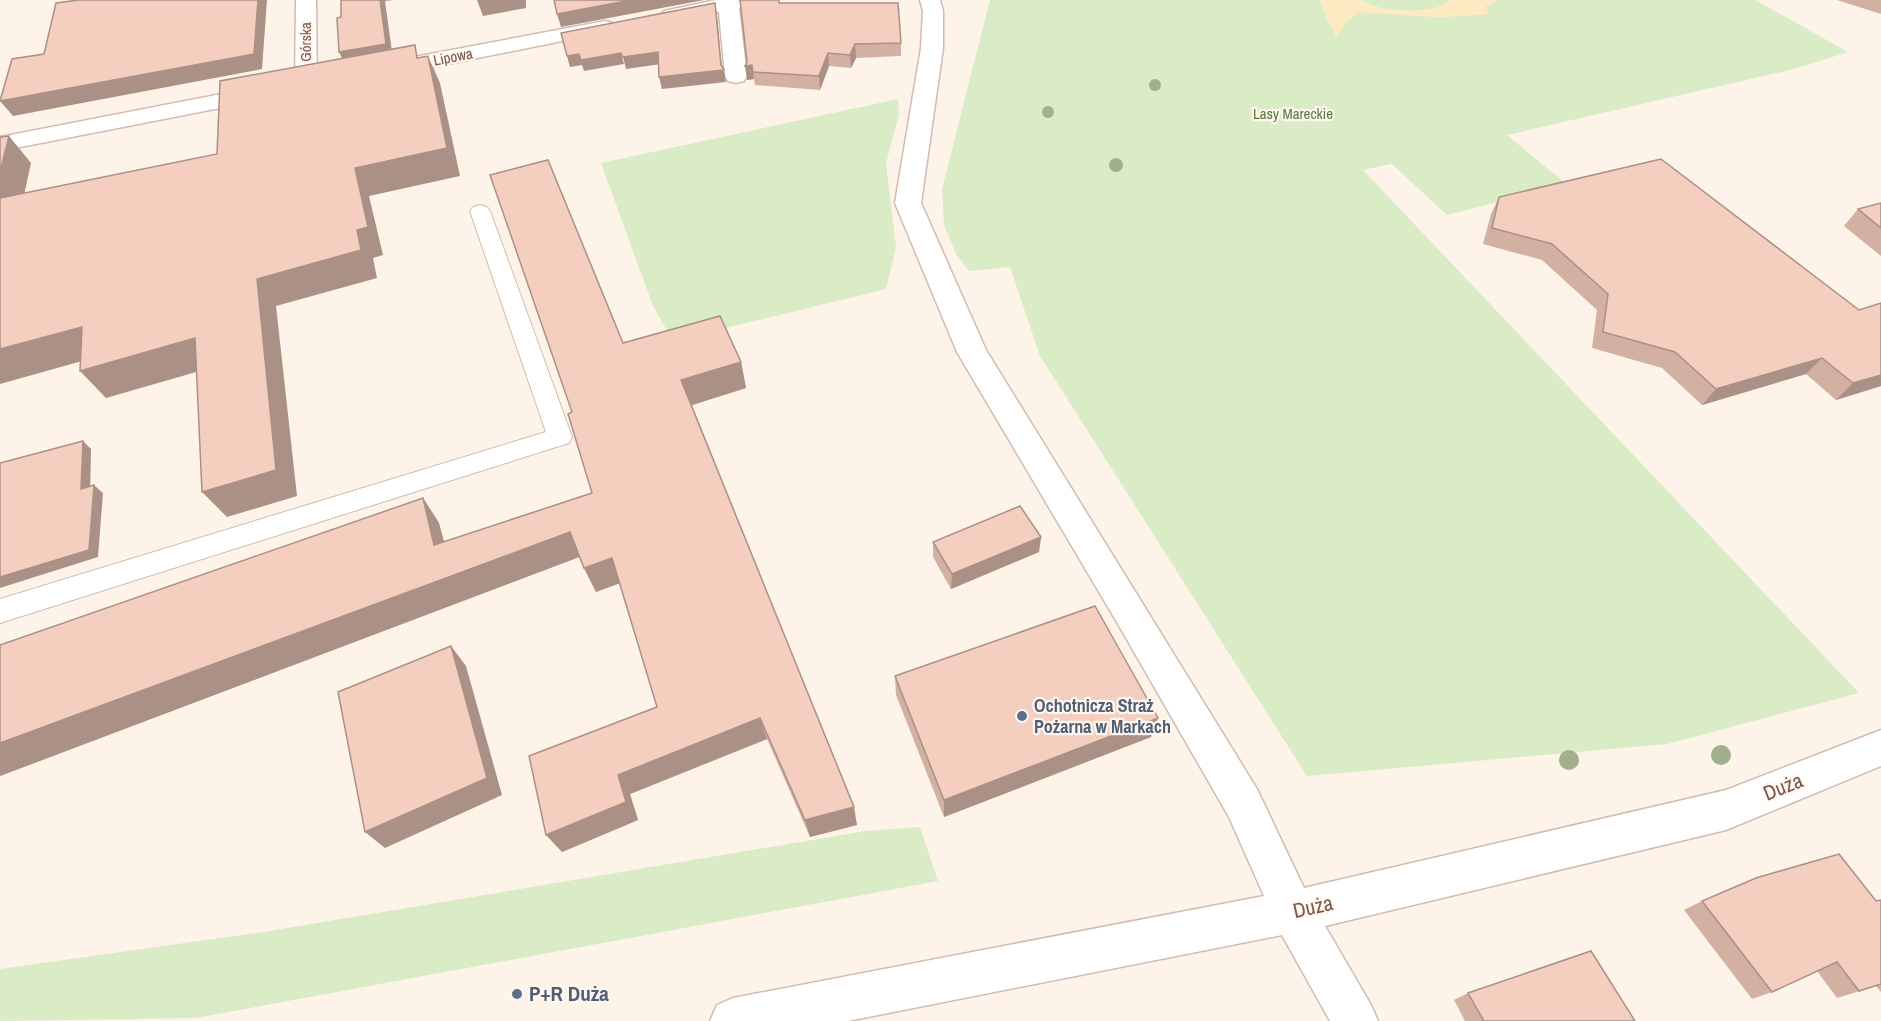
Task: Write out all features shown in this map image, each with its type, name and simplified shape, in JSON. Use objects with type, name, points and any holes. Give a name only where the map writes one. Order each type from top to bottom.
[{"type":"street","name":"Górska","points":[[306,0],[306,85]]},
{"type":"street","points":[[930,0],[933,10],[932,48],[908,203],[972,352],[1131,613],[1243,803],[1293,912],[1355,1021]]},
{"type":"street","points":[[647,20],[735,1],[736,76]]},
{"type":"street","name":"Lipowa","points":[[364,74],[623,24]]},
{"type":"street","points":[[0,144],[329,80]]},
{"type":"street","name":"Duża","points":[[733,1021],[1293,912],[1726,810],[1881,748]]},
{"type":"lane","points":[[0,611],[560,437],[480,210]]},
{"type":"green space","name":"Lasy Mareckie","points":[[990,0],[1320,0],[1329,23],[1347,21],[1359,12],[1440,17],[1488,14],[1485,6],[1498,0],[1755,0],[1848,52],[1794,69],[1507,135],[1566,184],[1447,215],[1392,164],[1363,170],[1859,693],[1667,744],[1307,776],[1040,356],[1010,267],[969,271],[956,254],[944,225],[942,189]]},
{"type":"green space","points":[[1361,0],[1449,0],[1432,9],[1406,11],[1379,7]]},
{"type":"green space","points":[[898,99],[899,115],[886,163],[896,247],[886,289],[673,341],[653,306],[601,163]]},
{"type":"green space","points":[[920,827],[938,881],[196,1018],[0,1021],[0,969],[263,932],[866,831]]},
{"type":"sand","points":[[1320,0],[1358,0],[1375,7],[1410,11],[1433,8],[1449,0],[1498,0],[1486,6],[1488,14],[1440,17],[1359,12],[1347,21],[1336,37]]},
{"type":"building","points":[[79,0],[258,0],[254,54],[0,101],[12,59],[44,54],[56,3]]},
{"type":"building","points":[[341,0],[380,0],[386,44],[339,52],[337,18],[341,17]]},
{"type":"building","points":[[554,0],[631,0],[557,14]]},
{"type":"building","points":[[740,0],[779,0],[779,3],[898,3],[901,43],[855,44],[850,55],[828,53],[819,76],[753,72],[752,65],[745,66],[747,62]]},
{"type":"building","points":[[715,3],[721,65],[724,70],[659,77],[658,52],[623,57],[621,53],[581,60],[579,54],[567,56],[561,33]]},
{"type":"building","points":[[415,45],[417,58],[428,56],[447,148],[355,168],[368,227],[357,230],[361,250],[257,279],[276,470],[202,492],[195,338],[80,371],[82,327],[0,349],[0,198],[217,154],[220,81]]},
{"type":"building","points":[[9,136],[0,172],[0,137]]},
{"type":"building","points":[[1661,159],[1859,310],[1881,303],[1881,375],[1853,383],[1822,358],[1716,389],[1675,352],[1603,332],[1608,294],[1552,244],[1492,228],[1499,197]]},
{"type":"building","points":[[548,160],[623,343],[720,316],[741,362],[681,380],[854,807],[805,820],[760,718],[618,775],[626,802],[546,835],[529,756],[657,707],[612,558],[584,568],[570,532],[0,743],[0,645],[423,498],[434,545],[592,493],[568,414],[572,412],[490,175]]},
{"type":"building","points":[[1881,203],[1881,228],[1858,209]]},
{"type":"building","points":[[83,441],[81,489],[94,485],[89,550],[0,577],[0,463]]},
{"type":"building","points":[[1020,506],[1041,537],[952,574],[933,542]]},
{"type":"building","name":"Ochotnicza Straż Pożarna w Markach","points":[[1095,606],[1158,718],[944,800],[895,676]]},
{"type":"building","points":[[451,646],[487,778],[365,832],[338,692]]},
{"type":"building","points":[[1839,854],[1876,901],[1881,900],[1881,984],[1859,991],[1837,962],[1772,992],[1702,901],[1756,878]]},
{"type":"building","points":[[1591,951],[1635,1021],[1484,1021],[1468,993]]},
{"type":"place","name":"Ochotnicza Straż Pożarna w Markach","points":[[1022,716]]},
{"type":"place","name":"P+R Duża","points":[[517,994]]}]
